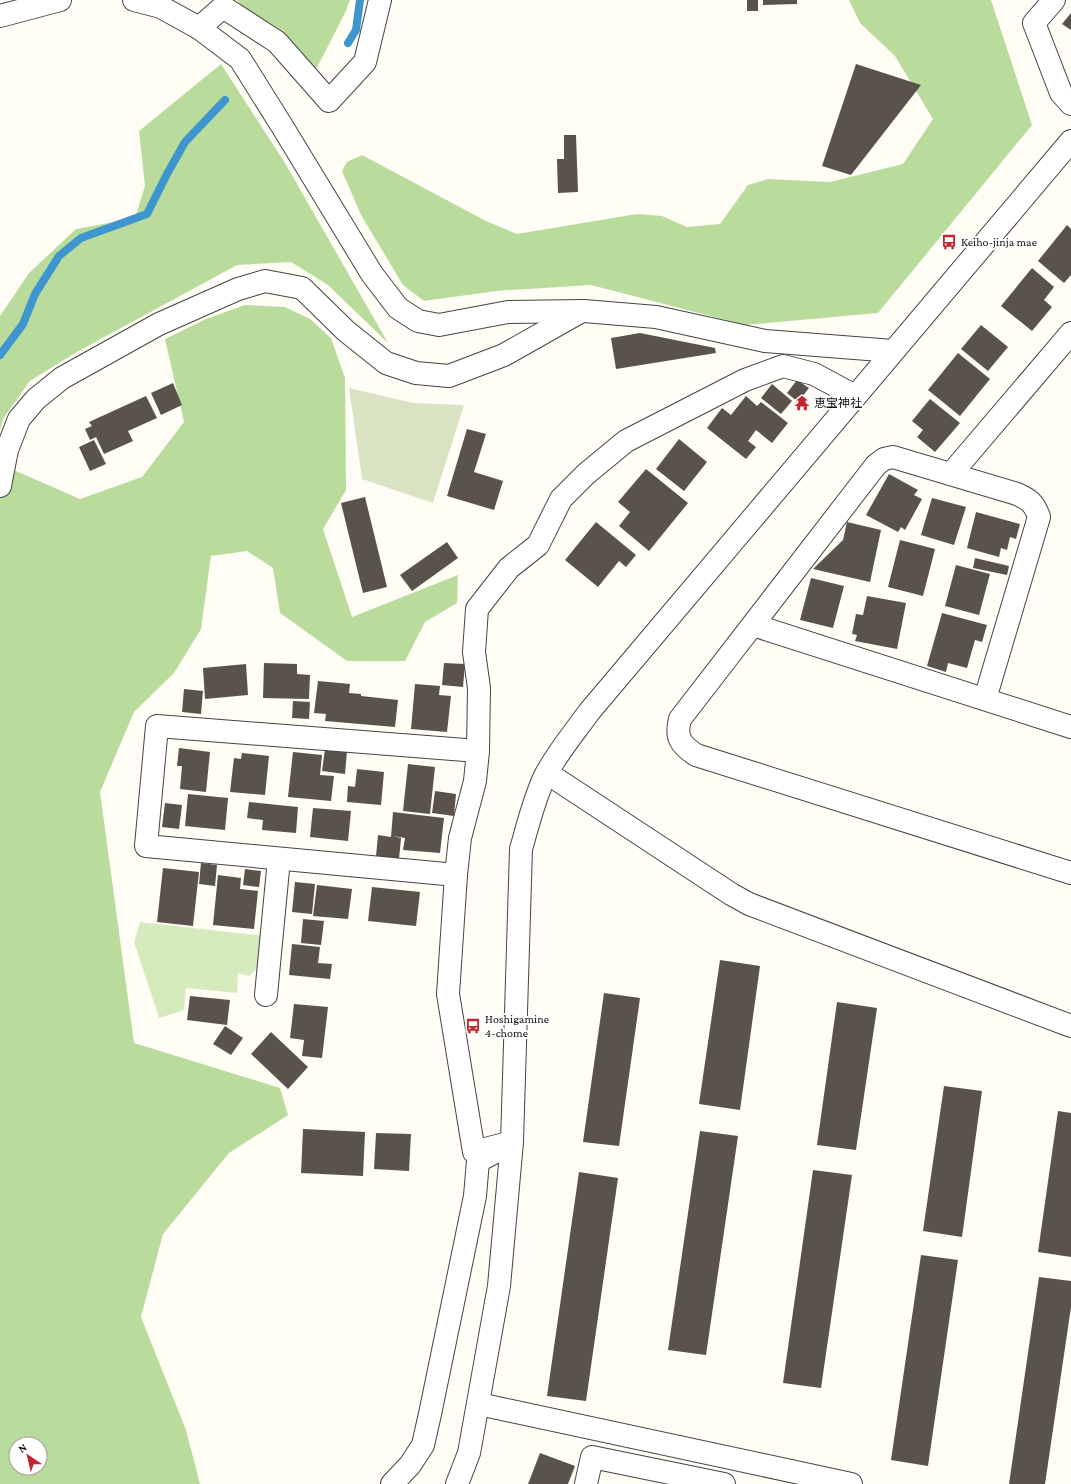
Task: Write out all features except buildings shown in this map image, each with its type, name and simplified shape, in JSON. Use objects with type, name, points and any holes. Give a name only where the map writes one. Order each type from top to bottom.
[{"type":"street","points":[[0,16],[60,0]]},
{"type":"street","points":[[134,0],[161,7],[199,28],[240,59],[372,274],[398,308],[418,321],[439,325],[508,312],[584,310],[656,316],[765,341],[893,351]]},
{"type":"street","points":[[199,28],[223,7],[277,42],[329,101],[365,62],[380,0]]},
{"type":"street","points":[[1054,0],[1034,23],[1061,92],[1071,104]]},
{"type":"street","points":[[457,1484],[469,1453],[499,1286],[512,1142],[521,849],[531,812],[547,772],[562,748],[589,712],[1071,141]]},
{"type":"street","points":[[0,486],[7,450],[19,420],[36,399],[62,378],[159,324],[238,289],[265,281],[302,288],[346,331],[386,363],[416,374],[449,376],[504,355],[584,310]]},
{"type":"street","points":[[951,474],[1071,333]]},
{"type":"street","points":[[512,1142],[474,1152],[448,994],[460,838],[475,781],[478,751],[479,688],[474,652],[477,609],[509,568],[538,545],[561,498],[586,474],[626,441],[745,380],[783,366],[814,374],[855,396]]},
{"type":"street","points":[[985,699],[1039,517],[1035,506],[1029,500],[1017,494],[893,457],[884,459],[876,465],[680,719],[677,729],[685,748],[696,756],[1071,873]]},
{"type":"street","points":[[753,625],[1071,726]]},
{"type":"street","points":[[456,875],[146,846],[157,726],[478,751]]},
{"type":"street","points":[[547,772],[731,894],[749,904],[1071,1026]]},
{"type":"street","points":[[266,995],[279,859]]},
{"type":"street","points":[[392,1484],[410,1465],[423,1445],[473,1204],[478,1161],[512,1142]]},
{"type":"street","points":[[479,1404],[851,1484]]},
{"type":"street","points":[[586,1484],[592,1457],[724,1484]]},
{"type":"green space","points":[[237,0],[350,0],[346,11],[306,89]]},
{"type":"green space","points":[[849,0],[991,0],[1032,125],[878,313],[745,325],[591,285],[496,291],[424,301],[403,285],[361,215],[342,171],[347,162],[362,155],[486,221],[517,234],[637,214],[662,216],[687,227],[720,224],[748,185],[768,179],[830,182],[903,164],[933,119],[895,56],[860,23]]},
{"type":"green space","points":[[221,64],[285,163],[388,343],[328,285],[291,262],[237,265],[75,353],[30,381],[3,419],[0,430],[0,316],[29,273],[76,229],[135,218],[145,186],[139,131]]},
{"type":"green space","points":[[245,305],[285,307],[310,319],[331,338],[345,378],[346,490],[323,529],[352,617],[458,575],[457,603],[425,622],[405,661],[347,661],[280,613],[273,568],[247,551],[211,556],[201,629],[174,673],[134,712],[100,792],[134,1043],[280,1088],[288,1115],[229,1153],[163,1234],[141,1317],[186,1430],[200,1484],[0,1484],[0,464],[80,499],[142,477],[184,422],[165,339],[206,319]]},
{"type":"green space","points":[[349,388],[413,403],[464,405],[433,503],[362,479]]},
{"type":"green space","points":[[140,922],[265,936],[263,962],[249,976],[238,973],[237,993],[186,988],[184,1010],[159,1018],[134,942]]},
{"type":"waterway","points":[[348,43],[356,30],[360,0]]},
{"type":"waterway","points":[[0,355],[23,324],[35,294],[59,256],[81,238],[147,214],[185,142],[225,100]]},
{"type":"place","name":"Keiho-jinja mae","points":[[949,242]]},
{"type":"place","name":"恵宝神社","points":[[802,403]]},
{"type":"place","name":"Hoshigamine 4-chome","points":[[473,1026]]}]
